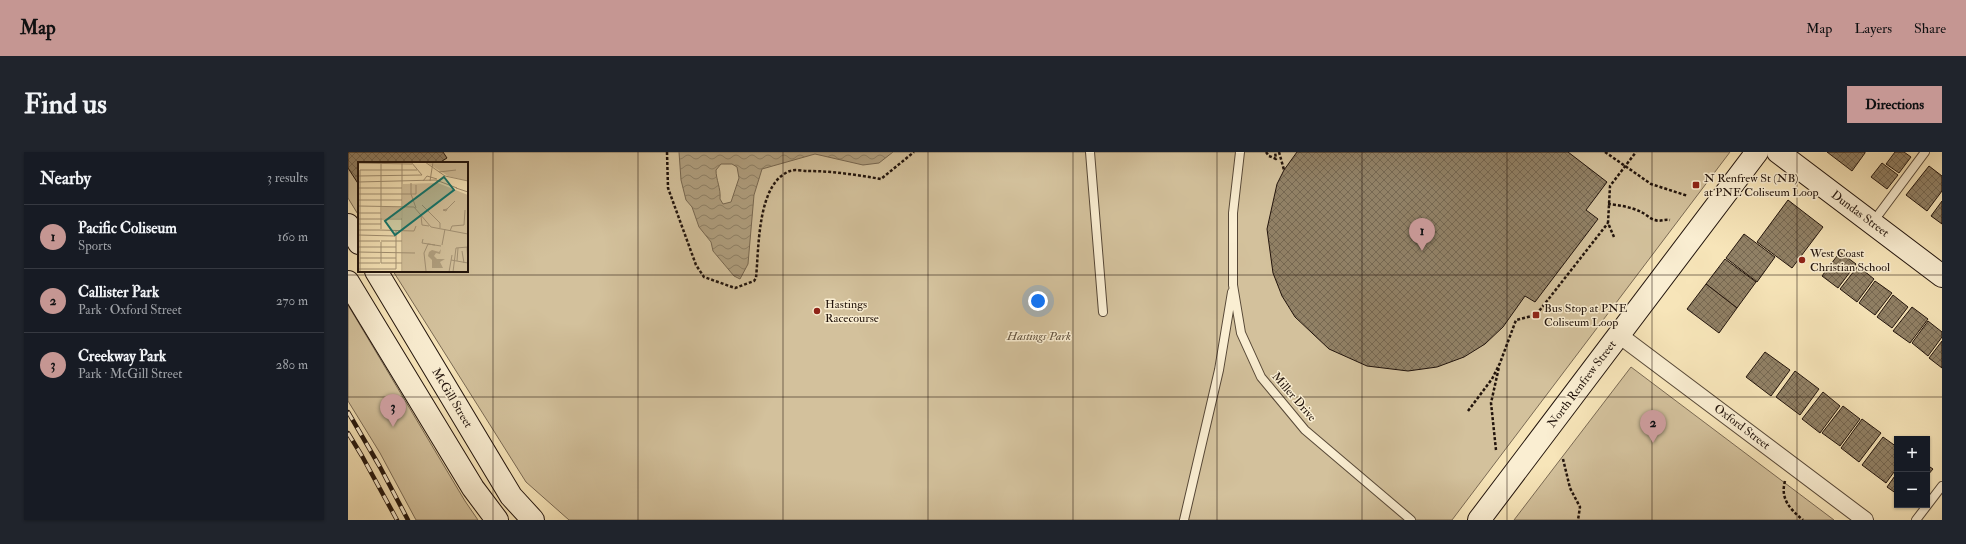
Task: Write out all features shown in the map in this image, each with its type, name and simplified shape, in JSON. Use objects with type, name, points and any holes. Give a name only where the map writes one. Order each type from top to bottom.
[{"type":"street","name":"North Renfrew Street","points":[[1479,520],[1757,152]]},
{"type":"street","name":"Dundas Street","points":[[1778,152],[1942,276]]},
{"type":"street","points":[[348,225],[358,241]]},
{"type":"street","name":"McGill Street","points":[[377,272],[511,496],[533,520]]},
{"type":"street","points":[[348,282],[473,488],[497,520]]},
{"type":"street","name":"Oxford Street","points":[[1619,335],[1865,520]]},
{"type":"lane","points":[[1090,152],[1103,312]]},
{"type":"lane","points":[[1872,223],[1925,152]]},
{"type":"lane","name":"Miller Drive","points":[[1240,153],[1233,213],[1233,285],[1241,333],[1261,377],[1305,430],[1412,520]]},
{"type":"lane","points":[[1184,520],[1219,370],[1233,285]]},
{"type":"lane","points":[[1916,520],[1942,486]]},
{"type":"path","points":[[667,152],[668,188],[696,265],[704,277],[735,288],[754,281],[756,278],[763,213],[775,182],[782,175],[791,170],[833,171],[881,179],[914,152]]},
{"type":"path","points":[[1266,152],[1269,156],[1276,159],[1274,152]]},
{"type":"path","points":[[1279,152],[1284,170]]},
{"type":"path","points":[[1605,152],[1651,184],[1688,196]]},
{"type":"path","points":[[1614,237],[1608,223],[1610,186],[1636,152]]},
{"type":"path","points":[[1608,204],[1620,205],[1641,211],[1654,220],[1670,220]]},
{"type":"path","points":[[1468,410],[1492,379],[1500,363],[1516,320],[1536,315],[1608,223]]},
{"type":"path","points":[[1496,450],[1491,403],[1500,363]]},
{"type":"path","points":[[1563,459],[1570,488],[1580,507],[1578,520]]},
{"type":"path","points":[[1785,481],[1783,489],[1785,502],[1803,520]]},
{"type":"green space","name":"Hastings Racecourse","points":[[348,152],[1730,152],[1452,520],[569,520],[526,482],[394,272],[468,272],[468,162],[358,162],[358,214],[348,198]]},
{"type":"green space","points":[[348,305],[465,501],[478,520],[416,520],[380,453],[348,401]]},
{"type":"green space","points":[[1631,367],[1834,520],[1514,520]]},
{"type":"water","points":[[679,152],[893,152],[879,163],[863,165],[815,154],[762,169],[754,195],[748,264],[740,279],[734,276],[713,251],[711,242],[699,227],[692,207],[686,200],[681,180]],"holes":[[[721,164],[732,164],[737,167],[739,178],[731,202],[723,204],[720,199],[716,170]]]},
{"type":"building","points":[[348,152],[443,152],[447,158],[441,162],[358,162],[358,183],[348,168]]},
{"type":"building","points":[[1297,152],[1568,152],[1607,182],[1586,210],[1598,219],[1535,302],[1525,296],[1503,327],[1485,344],[1464,357],[1437,367],[1408,371],[1367,366],[1329,349],[1295,317],[1282,296],[1273,273],[1267,229],[1277,184],[1284,170]]},
{"type":"building","points":[[1827,152],[1865,152],[1865,153],[1852,171]]},
{"type":"building","points":[[1895,152],[1904,152],[1911,157],[1899,173],[1886,164]]},
{"type":"building","points":[[1882,163],[1898,175],[1887,189],[1871,177]]},
{"type":"building","points":[[1929,166],[1942,176],[1942,191],[1927,211],[1906,195]]},
{"type":"building","points":[[1788,200],[1823,227],[1792,268],[1757,242]]},
{"type":"building","points":[[1942,201],[1942,224],[1931,216]]},
{"type":"building","points":[[1744,234],[1775,257],[1757,282],[1726,258]]},
{"type":"building","points":[[1840,252],[1856,264],[1838,288],[1822,276]]},
{"type":"building","points":[[1725,259],[1756,282],[1737,308],[1706,284]]},
{"type":"building","points":[[1858,266],[1874,279],[1857,302],[1840,289]]},
{"type":"building","points":[[1875,281],[1892,293],[1875,315],[1859,303]]},
{"type":"building","points":[[1706,284],[1737,308],[1719,333],[1687,309]]},
{"type":"building","points":[[1893,295],[1908,307],[1892,328],[1877,317]]},
{"type":"building","points":[[1912,307],[1928,319],[1910,343],[1893,331]]},
{"type":"building","points":[[1928,321],[1942,332],[1942,337],[1928,356],[1912,343]]},
{"type":"building","points":[[1942,341],[1942,368],[1929,358]]},
{"type":"building","points":[[1765,352],[1790,370],[1771,396],[1746,377]]},
{"type":"building","points":[[1795,371],[1819,389],[1800,415],[1776,397]]},
{"type":"building","points":[[1823,392],[1840,406],[1820,433],[1802,419]]},
{"type":"building","points":[[1843,406],[1860,419],[1840,446],[1822,433]]},
{"type":"building","points":[[1862,419],[1881,433],[1859,462],[1841,448]]},
{"type":"building","points":[[1883,437],[1894,445],[1894,472],[1886,483],[1862,465]]},
{"type":"building","points":[[1894,477],[1894,492],[1887,487]]},
{"type":"railway","points":[[348,412],[380,467],[408,520]]},
{"type":"railway","points":[[348,433],[397,520]]},
{"type":"place","name":"N Renfrew St (NB) at PNE Coliseum Loop","points":[[1696,185]]},
{"type":"place","name":"Pacific Coliseum","points":[[1422,251]]},
{"type":"place","name":"West Coast Christian School","points":[[1802,260]]},
{"type":"place","name":"Hastings Racecourse","points":[[817,311]]},
{"type":"place","name":"Bus Stop at PNE Coliseum Loop","points":[[1536,315]]},
{"type":"place","name":"Creekway Park","points":[[393,427]]},
{"type":"place","name":"Callister Park","points":[[1653,443]]},
{"type":"park label","name":"Hastings Park","points":[[1039,336]]}]
